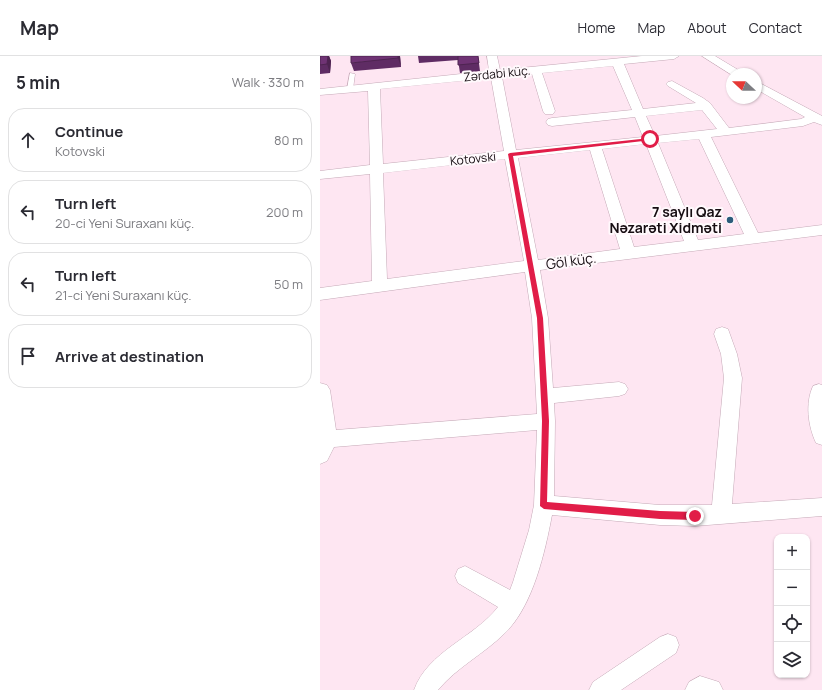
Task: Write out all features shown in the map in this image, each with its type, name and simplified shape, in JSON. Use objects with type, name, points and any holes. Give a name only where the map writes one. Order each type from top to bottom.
[{"type":"street","points":[[426,690],[428,684],[441,669],[498,625],[514,604],[523,585],[539,530],[544,506],[546,421],[540,318],[532,267],[492,56]]},
{"type":"street","name":"Zərdabi küç.","points":[[320,92],[674,56]]},
{"type":"street","points":[[707,56],[728,68]]},
{"type":"street","points":[[617,62],[693,246]]},
{"type":"street","points":[[536,70],[550,116],[639,113],[706,106]]},
{"type":"street","points":[[672,84],[699,100],[706,106],[726,132]]},
{"type":"street","points":[[374,86],[380,286]]},
{"type":"street","points":[[762,87],[819,119]]},
{"type":"street","name":"Kotovski","points":[[320,175],[726,132],[819,119]]},
{"type":"street","points":[[703,134],[754,239]]},
{"type":"street","points":[[595,146],[629,253]]},
{"type":"street","name":"Göl küç.","points":[[320,294],[629,253],[822,230]]},
{"type":"street","points":[[721,513],[733,378],[729,354],[722,334]]},
{"type":"street","points":[[545,396],[619,389]]},
{"type":"street","points":[[320,456],[328,439],[321,390]]},
{"type":"street","points":[[822,392],[819,391],[816,404],[822,437]]},
{"type":"street","points":[[328,439],[546,421]]},
{"type":"street","points":[[544,506],[660,515],[695,516],[822,507]]},
{"type":"street","points":[[465,576],[514,604]]},
{"type":"street","points":[[601,690],[668,646]]},
{"type":"street","points":[[697,690],[700,688],[711,690]]},
{"type":"lane","points":[[350,89],[352,74]]},
{"type":"building","points":[[320,56],[328,56],[327,64],[320,65]]},
{"type":"building","points":[[351,56],[398,56],[398,58],[351,63]]},
{"type":"building","points":[[458,56],[478,56],[479,63],[458,65]]},
{"type":"place","name":"7 saylı Qaz Nəzarəti Xidməti","points":[[730,220]]},
{"type":"route","points":[[650,139],[510,154],[532,267],[540,318],[546,421],[544,506],[660,515],[695,516]]}]
